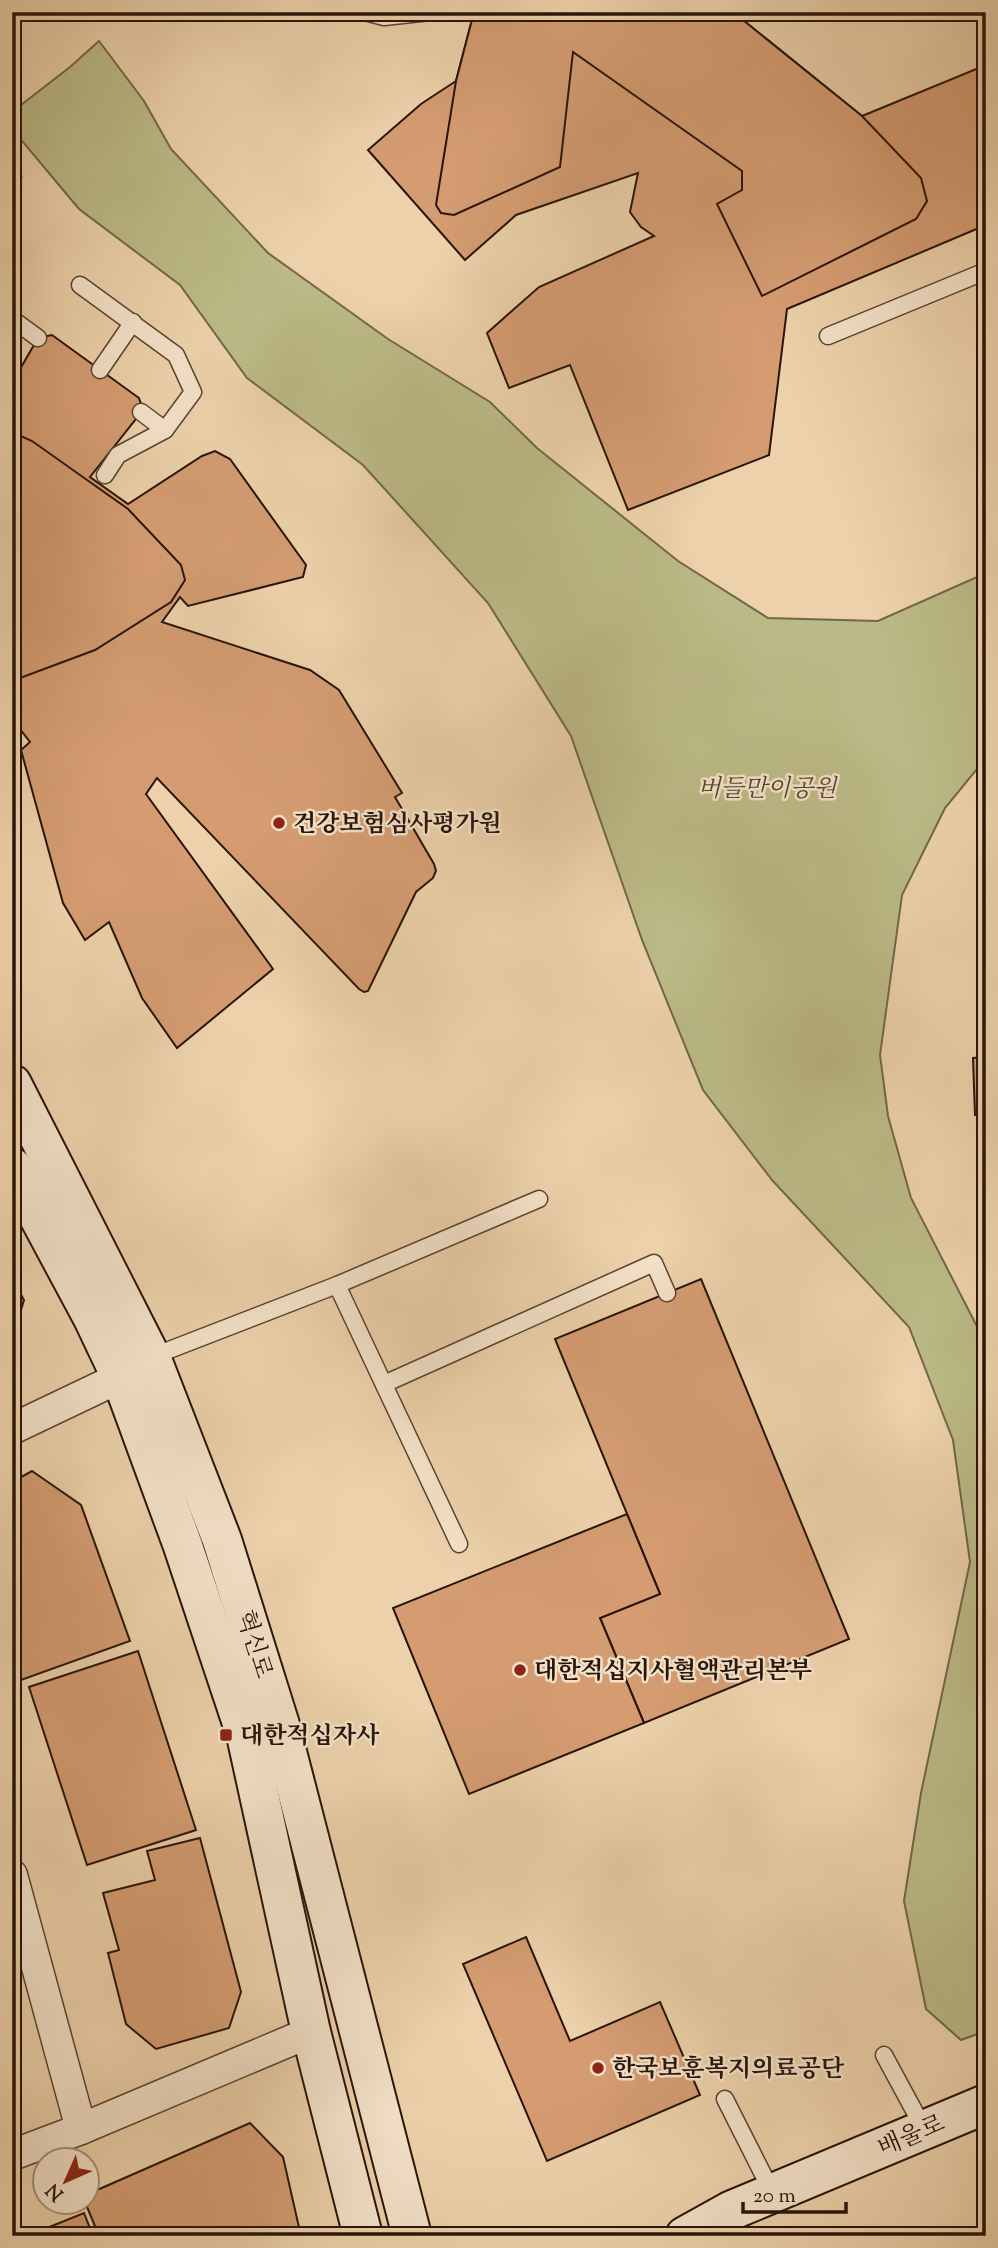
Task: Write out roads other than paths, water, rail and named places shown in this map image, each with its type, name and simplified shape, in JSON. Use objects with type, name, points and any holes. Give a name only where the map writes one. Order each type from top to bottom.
[{"type":"street","name":"혁신로","points":[[12,1084],[136,1367],[222,1540],[280,1725],[412,2236]]},
{"type":"street","name":"혁신로","points":[[12,1167],[93,1318],[136,1367],[183,1546],[246,1735],[311,2032],[363,2236]]},
{"type":"street","points":[[12,1429],[136,1367]]},
{"type":"street","points":[[12,1875],[81,2129]]},
{"type":"street","points":[[12,2155],[81,2129],[311,2032]]},
{"type":"street","name":"배울로","points":[[685,2236],[730,2211],[986,2104]]},
{"type":"lane","points":[[365,12],[384,17],[430,12]]},
{"type":"lane","points":[[828,336],[986,271]]},
{"type":"lane","points":[[80,285],[176,355],[193,391],[165,430],[118,455],[105,474]]},
{"type":"lane","points":[[12,319],[38,338]]},
{"type":"lane","points":[[100,370],[133,322]]},
{"type":"lane","points":[[141,412],[165,430]]},
{"type":"lane","points":[[136,1367],[539,1199]]},
{"type":"lane","points":[[384,1384],[654,1263],[667,1293]]},
{"type":"lane","points":[[337,1285],[459,1544]]},
{"type":"lane","points":[[884,2054],[924,2129]]},
{"type":"lane","points":[[725,2099],[773,2194]]},
{"type":"place","name":"건강보험심사평가원","points":[[279,823]]},
{"type":"place","name":"대한적십지사혈액관리본부","points":[[520,1670]]},
{"type":"place","name":"대한적십자사","points":[[226,1735]]},
{"type":"place","name":"한국보훈복지의료공단","points":[[598,2068]]},
{"type":"park label","name":"버들만이공원","points":[[767,788]]}]
